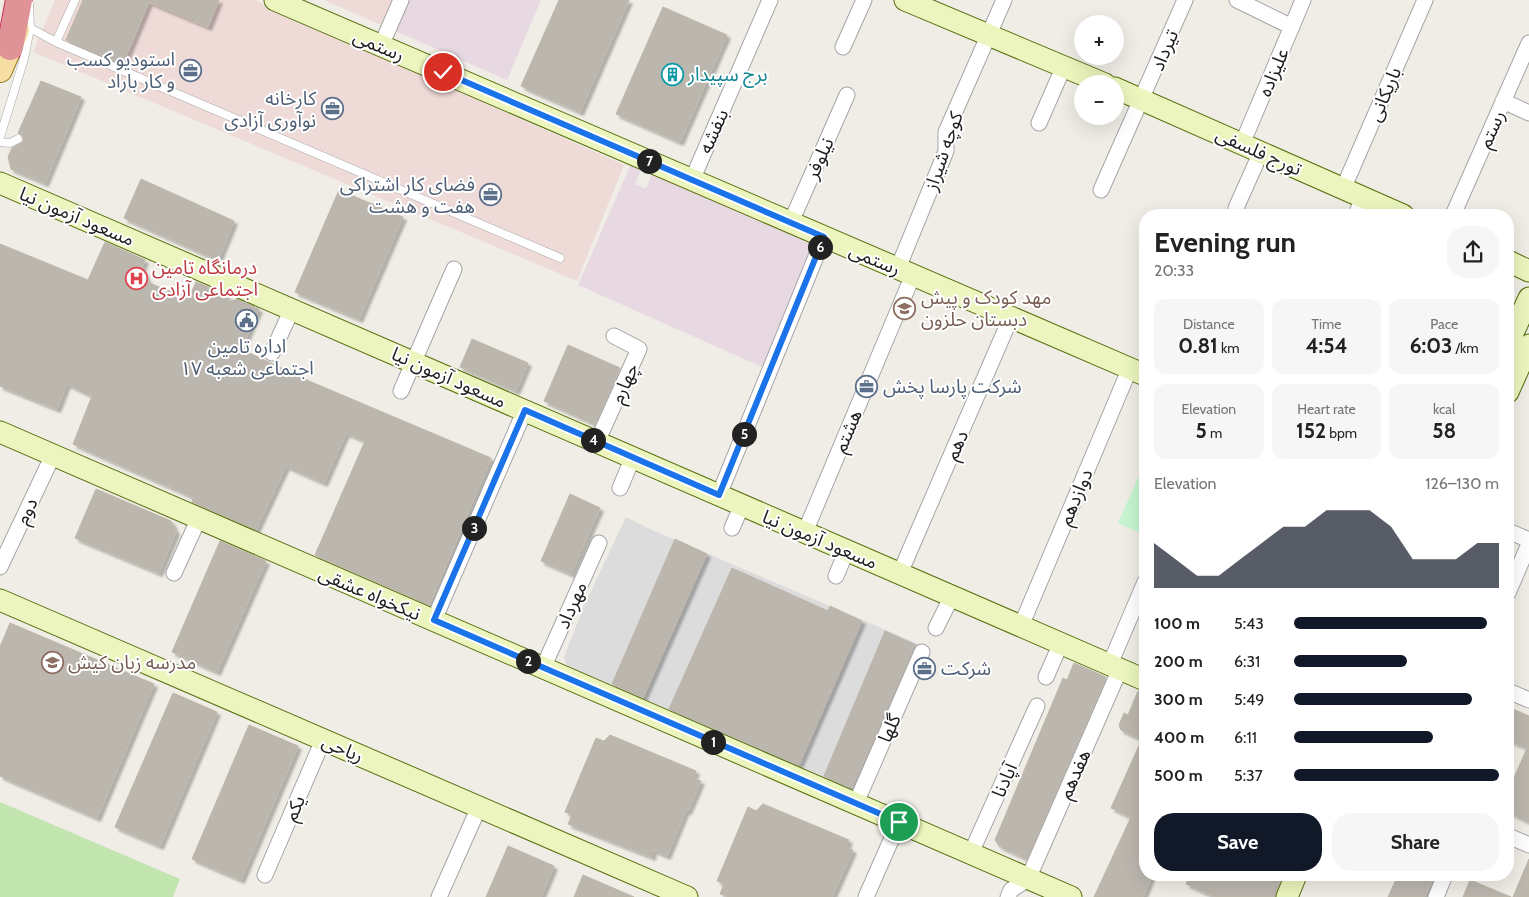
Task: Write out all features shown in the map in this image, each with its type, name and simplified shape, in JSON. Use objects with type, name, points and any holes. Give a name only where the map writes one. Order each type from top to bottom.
[{"type":"highway","points":[[5,58],[26,1]]},
{"type":"street","name":"رستمی","points":[[275,0],[1137,372]]},
{"type":"street","points":[[381,46],[401,0]]},
{"type":"street","name":"بنفشه","points":[[692,180],[770,0]]},
{"type":"street","points":[[844,47],[864,0]]},
{"type":"street","points":[[906,0],[1084,75]]},
{"type":"street","name":"کوچه شیراز","points":[[905,272],[946,151],[946,132],[1004,0]]},
{"type":"street","name":"تیرداد","points":[[1102,190],[1185,0]]},
{"type":"street","points":[[1237,0],[1292,28]]},
{"type":"street","name":"علیزاده","points":[[1236,208],[1251,148],[1292,28],[1304,0]]},
{"type":"street","name":"باریکانی","points":[[1343,189],[1425,0]]},
{"type":"street","name":"رستم","points":[[1456,209],[1529,43]]},
{"type":"street","points":[[1039,123],[1064,66]]},
{"type":"street","name":"تورج فلسفی","points":[[1124,92],[1343,189],[1360,206],[1374,209]]},
{"type":"street","name":"نیلوفر","points":[[791,222],[847,95]]},
{"type":"street","points":[[1503,101],[1529,113]]},
{"type":"street","name":"مسعود آزمون نیا","points":[[0,183],[1139,677]]},
{"type":"street","points":[[719,495],[824,237]]},
{"type":"street","points":[[1514,264],[1529,271]]},
{"type":"street","points":[[401,391],[454,269]]},
{"type":"street","name":"هشتم","points":[[805,532],[905,272]]},
{"type":"street","points":[[1514,331],[1529,298]]},
{"type":"street","points":[[272,353],[292,309]]},
{"type":"street","name":"دهم","points":[[900,573],[1012,317]]},
{"type":"street","name":"چهارم","points":[[597,442],[639,349],[614,336]]},
{"type":"street","points":[[1514,379],[1529,345]]},
{"type":"street","name":"دوازدهم","points":[[1021,626],[1137,372]]},
{"type":"street","points":[[434,620],[525,410]]},
{"type":"street","name":"نیکخواه عشقی","points":[[0,432],[1071,897]]},
{"type":"street","name":"دوم","points":[[0,567],[52,455]]},
{"type":"street","points":[[620,488],[633,457]]},
{"type":"street","points":[[732,528],[742,505]]},
{"type":"street","points":[[174,573],[199,518]]},
{"type":"street","points":[[1514,534],[1529,540]]},
{"type":"street","name":"مهرداد","points":[[543,668],[599,543]]},
{"type":"street","points":[[1514,579],[1529,544]]},
{"type":"street","points":[[836,576],[847,550]]},
{"type":"street","points":[[936,628],[952,596]]},
{"type":"street","name":"هفدهم","points":[[1028,878],[1115,666],[1139,599]]},
{"type":"street","name":"ریاحی","points":[[0,600],[479,807],[655,891],[687,897]]},
{"type":"street","points":[[1046,677],[1061,643]]},
{"type":"street","name":"گلها","points":[[856,804],[922,652]]},
{"type":"street","points":[[1514,694],[1529,700]]},
{"type":"street","name":"آپادنا","points":[[970,853],[1037,706]]},
{"type":"street","name":"یکم","points":[[266,875],[323,740]]},
{"type":"street","points":[[439,897],[479,807]]},
{"type":"street","points":[[866,897],[899,822]]},
{"type":"street","points":[[1514,839],[1529,845]]},
{"type":"street","points":[[1008,897],[1011,890],[1028,878]]},
{"type":"street","points":[[1287,897],[1294,881]]},
{"type":"street","points":[[1436,897],[1443,881]]},
{"type":"lane","points":[[56,42],[75,0]]},
{"type":"lane","points":[[0,137],[24,59],[30,28],[26,1]]},
{"type":"lane","points":[[30,28],[56,42],[560,258]]},
{"type":"lane","points":[[0,142],[10,143],[18,139]]},
{"type":"shaded area","name":"کارخانه نوآوری آزادی","points":[[55,0],[255,0],[624,165],[577,281],[33,52]]},
{"type":"shaded area","points":[[324,0],[392,0],[381,25]]},
{"type":"shaded area","points":[[405,0],[541,0],[507,80],[393,30]]},
{"type":"shaded area","points":[[631,164],[641,169],[635,184],[646,189],[652,174],[809,243],[811,250],[762,367],[578,285]]},
{"type":"shaded area","points":[[626,517],[652,530],[926,647],[859,788],[850,791],[567,667],[564,657],[584,606]]},
{"type":"green space","points":[[1139,476],[1139,532],[1118,523]]},
{"type":"green space","points":[[0,802],[180,879],[173,897],[0,897]]},
{"type":"building","points":[[83,0],[219,0],[208,27],[149,2],[123,64],[66,40]]},
{"type":"building","points":[[559,0],[629,0],[580,112],[521,86]]},
{"type":"building","name":"برج سپیدار","points":[[663,7],[727,35],[680,142],[616,114]]},
{"type":"building","points":[[41,81],[81,97],[45,183],[11,169],[8,157],[12,148],[23,142],[23,136],[18,133]]},
{"type":"building","points":[[141,179],[234,221],[218,260],[124,218]]},
{"type":"building","points":[[339,190],[403,217],[359,319],[295,292]]},
{"type":"building","points":[[105,242],[145,260],[142,268],[149,283],[180,295],[193,289],[196,282],[227,295],[229,302],[237,299],[259,309],[241,349],[309,381],[491,458],[429,605],[315,555],[365,441],[346,433],[324,483],[286,466],[256,530],[192,502],[193,497],[73,444],[92,396],[67,384],[57,409],[0,386],[0,244],[88,280]]},
{"type":"building","points":[[472,339],[528,363],[516,391],[460,367]]},
{"type":"building","points":[[568,345],[620,368],[595,424],[544,401]]},
{"type":"building","points":[[96,489],[171,521],[176,532],[159,573],[75,538]]},
{"type":"building","points":[[570,494],[600,508],[571,574],[541,561]]},
{"type":"building","points":[[675,539],[707,554],[643,698],[612,684]]},
{"type":"building","points":[[220,541],[266,561],[217,672],[172,652]]},
{"type":"building","points":[[732,568],[828,611],[830,606],[862,621],[799,765],[669,709]]},
{"type":"building","points":[[10,623],[154,684],[97,818],[0,776],[0,647]]},
{"type":"building","points":[[885,631],[916,645],[852,788],[824,776]]},
{"type":"building","points":[[1074,663],[1106,677],[1027,859],[999,846],[995,840],[1063,678],[1067,680]]},
{"type":"building","points":[[1139,691],[1139,738],[1121,730],[1119,725],[1124,713],[1128,715]]},
{"type":"building","points":[[173,693],[217,712],[160,846],[115,827]]},
{"type":"building","points":[[1514,710],[1529,716],[1529,822],[1514,815],[1514,778],[1527,748],[1514,743]]},
{"type":"building","points":[[249,725],[298,746],[241,880],[192,859]]},
{"type":"building","points":[[610,735],[696,771],[693,778],[701,781],[688,811],[686,810],[667,856],[653,850],[652,857],[568,824],[572,815],[565,812],[596,738],[604,741]]},
{"type":"building","points":[[1139,746],[1139,881],[1150,881],[1143,897],[1094,897],[1131,817],[1111,808]]},
{"type":"building","points":[[763,804],[849,840],[846,847],[853,850],[832,897],[729,897],[720,894],[724,884],[717,881],[748,807],[756,811]]},
{"type":"building","points":[[508,846],[554,866],[541,897],[486,897]]},
{"type":"building","points":[[1529,859],[1529,897],[1513,897]]},
{"type":"building","points":[[583,875],[634,897],[574,897]]},
{"type":"building","points":[[1187,881],[1280,881],[1275,897],[1216,897],[1186,884]]},
{"type":"building","points":[[1395,881],[1432,881],[1424,897],[1388,897]]},
{"type":"building","points":[[1470,881],[1472,881],[1511,897],[1463,897]]},
{"type":"place","name":"استودیو کسب و کار باراد","points":[[191,70]]},
{"type":"place","name":"برج سپیدار","points":[[672,74]]},
{"type":"place","name":"کارخانه نوآوری آزادی","points":[[332,109]]},
{"type":"place","name":"فضای کار اشتراکی هفت و هشت","points":[[491,195]]},
{"type":"place","name":"درمانگاه تامین اجتماعی آزادی","points":[[136,278]]},
{"type":"place","name":"مهد کودک و پیش دبستان حلزون","points":[[905,308]]},
{"type":"place","name":"اداره تامین اجتماعی شعبه ۱۷","points":[[247,320]]},
{"type":"place","name":"شرکت پارسا پخش","points":[[867,386]]},
{"type":"place","name":"مدرسه زبان کیش","points":[[52,662]]},
{"type":"place","name":"شرکت","points":[[925,668]]},
{"type":"route","points":[[443,72],[824,237],[719,495],[525,410],[434,620],[899,822]]}]
